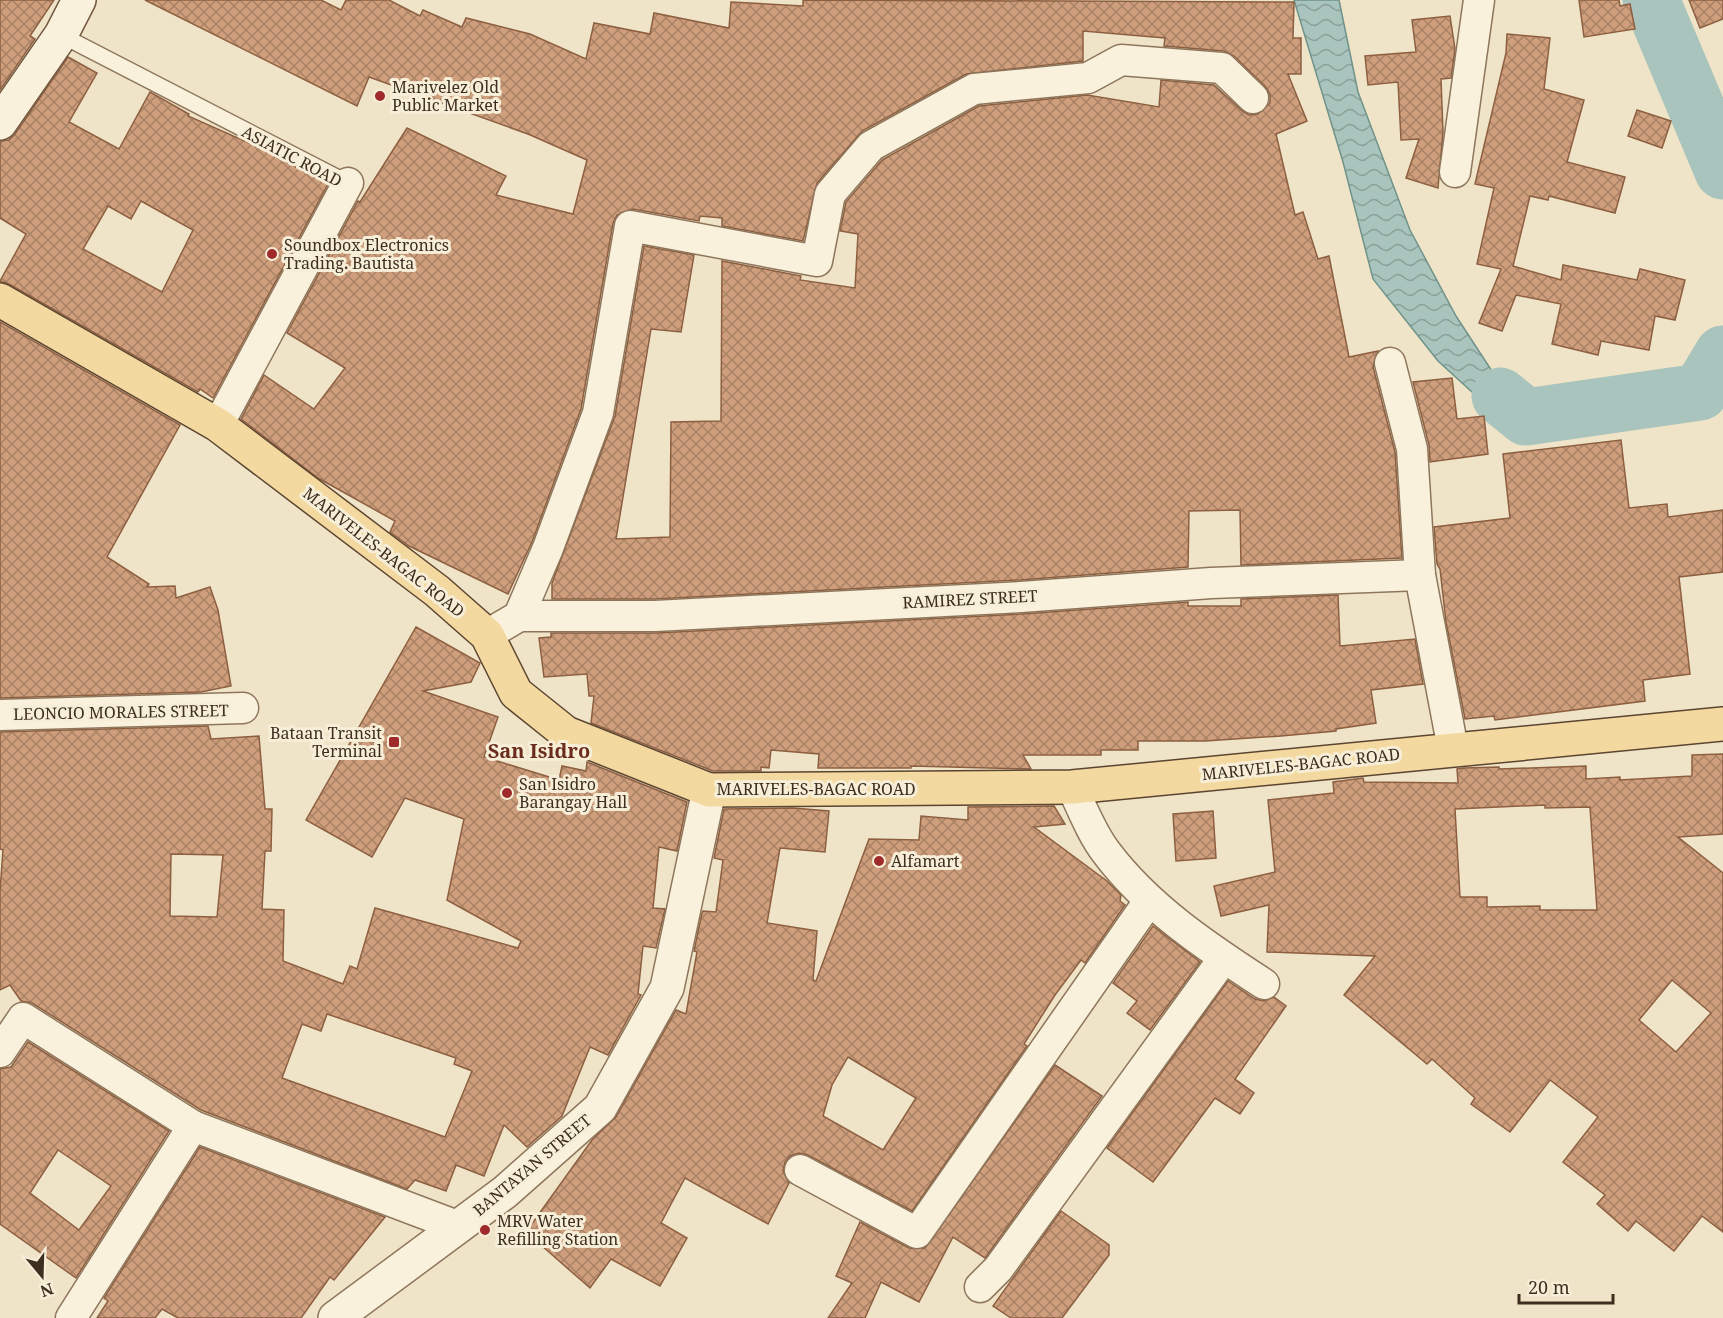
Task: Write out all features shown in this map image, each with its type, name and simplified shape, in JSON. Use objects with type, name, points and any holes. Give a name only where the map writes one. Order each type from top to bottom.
[{"type":"main road","name":"MARIVELES-BAGAC ROAD","points":[[0,300],[218,425],[437,591],[487,635],[516,693],[566,733],[709,790],[1072,787],[1723,724]]},
{"type":"street","points":[[0,123],[61,35],[79,0]]},
{"type":"street","points":[[1455,172],[1479,0]]},
{"type":"street","points":[[487,635],[519,616],[548,548],[597,413],[630,226],[818,261],[830,194],[872,146],[974,89],[1088,78],[1121,60],[1222,68],[1253,98]]},
{"type":"street","name":"ASIATIC ROAD","points":[[218,425],[348,183]]},
{"type":"street","points":[[1390,363],[1412,449],[1420,575],[1453,749]]},
{"type":"street","name":"RAMIREZ STREET","points":[[519,616],[655,616],[1021,597],[1210,583],[1420,575]]},
{"type":"street","name":"LEONCIO MORALES STREET","points":[[0,715],[243,708]]},
{"type":"street","points":[[1072,787],[1105,851],[1149,901],[1224,958],[1264,984]]},
{"type":"street","name":"BANTAYAN STREET","points":[[335,1318],[456,1226],[505,1192],[600,1108],[667,988],[709,790]]},
{"type":"street","points":[[800,1170],[917,1233],[1149,901]]},
{"type":"street","points":[[980,1287],[998,1269],[1224,958]]},
{"type":"street","points":[[0,1052],[23,1018],[193,1126],[456,1226]]},
{"type":"street","points":[[70,1318],[193,1126]]},
{"type":"lane","name":"ASIATIC ROAD","points":[[61,35],[348,183]]},
{"type":"water","points":[[1294,0],[1339,0],[1358,92],[1410,230],[1456,316],[1501,385],[1570,399],[1570,432],[1494,412],[1438,361],[1373,279],[1343,162]]},
{"type":"building","points":[[0,0],[54,0],[30,36],[35,39],[0,90]]},
{"type":"building","points":[[145,0],[321,0],[341,10],[346,0],[389,0],[420,16],[423,10],[462,27],[466,18],[530,34],[586,59],[594,23],[650,34],[654,13],[729,28],[731,2],[803,6],[803,0],[1294,2],[1293,38],[1301,38],[1301,74],[1288,74],[1307,121],[1276,134],[1295,215],[1303,212],[1318,259],[1329,256],[1349,357],[1378,351],[1373,367],[1395,452],[1402,558],[1241,565],[1240,510],[1189,511],[1188,567],[1020,580],[655,599],[552,599],[552,583],[615,416],[644,246],[694,255],[681,332],[651,329],[616,539],[670,537],[671,422],[721,421],[722,261],[801,276],[800,280],[855,288],[858,234],[840,231],[846,202],[882,160],[979,106],[1087,95],[1159,107],[1161,80],[1214,85],[1249,115],[1258,114],[1270,103],[1270,94],[1265,86],[1234,56],[1224,51],[1164,46],[1165,38],[1083,31],[1083,61],[966,74],[862,131],[817,183],[803,241],[722,226],[722,218],[700,216],[699,221],[633,209],[617,215],[613,223],[581,409],[532,542],[508,594],[409,546],[390,532],[395,521],[318,478],[241,419],[264,375],[314,409],[345,368],[287,333],[358,201],[360,202],[407,128],[506,176],[496,195],[573,214],[587,160],[528,134],[369,77],[357,106]]},
{"type":"building","points":[[1579,0],[1619,0],[1620,6],[1630,4],[1635,29],[1584,37]]},
{"type":"building","points":[[1689,0],[1723,0],[1723,19],[1700,28]]},
{"type":"building","points":[[1450,16],[1455,49],[1451,78],[1441,79],[1443,132],[1438,188],[1406,178],[1419,139],[1401,140],[1398,82],[1368,85],[1365,56],[1416,52],[1412,20]]},
{"type":"building","points":[[1507,34],[1550,38],[1544,89],[1584,100],[1567,162],[1625,177],[1615,213],[1549,196],[1548,200],[1530,196],[1513,266],[1561,280],[1563,265],[1637,280],[1640,269],[1685,280],[1675,320],[1655,316],[1649,350],[1601,341],[1598,355],[1552,344],[1561,304],[1516,295],[1502,331],[1479,323],[1501,269],[1477,264],[1494,188],[1475,184],[1506,53]]},
{"type":"building","points":[[68,57],[97,73],[69,122],[119,149],[150,92],[189,114],[188,116],[256,146],[328,184],[213,398],[200,389],[198,392],[0,281],[26,234],[0,218],[0,141],[9,140]],"holes":[[[141,201],[193,230],[162,292],[83,249],[108,206],[131,219]]]},
{"type":"building","points":[[1637,110],[1671,121],[1662,148],[1628,136]]},
{"type":"building","points":[[0,322],[180,425],[107,557],[149,584],[147,587],[175,586],[176,598],[210,587],[218,610],[231,686],[201,692],[0,698]]},
{"type":"building","points":[[1452,378],[1457,419],[1484,416],[1488,454],[1430,462],[1429,445],[1413,382]]},
{"type":"building","points":[[1621,440],[1629,508],[1667,504],[1668,517],[1723,510],[1723,572],[1679,577],[1690,674],[1643,680],[1645,701],[1495,720],[1494,716],[1465,719],[1446,622],[1434,527],[1510,518],[1503,454]]},
{"type":"building","points":[[1338,595],[1340,646],[1415,639],[1423,684],[1371,690],[1376,723],[1336,729],[1336,731],[1281,736],[1205,741],[1138,741],[1138,750],[1101,750],[1101,755],[1023,755],[1031,769],[911,766],[911,768],[818,768],[819,754],[771,750],[769,768],[761,767],[761,771],[713,771],[591,723],[594,696],[589,696],[587,674],[544,677],[539,638],[551,637],[551,633],[656,633],[1022,614],[1188,602],[1188,606],[1241,606],[1241,599]]},
{"type":"building","points":[[416,627],[480,663],[471,682],[423,691],[498,717],[484,757],[559,780],[562,766],[586,771],[587,762],[687,802],[677,851],[659,847],[653,908],[665,909],[656,948],[643,946],[638,994],[641,995],[608,1055],[590,1047],[562,1116],[527,1147],[504,1125],[484,1176],[456,1165],[446,1191],[415,1180],[407,1189],[201,1110],[32,1003],[21,1001],[10,985],[0,990],[0,891],[3,850],[0,849],[0,732],[208,726],[211,739],[259,736],[265,809],[272,809],[271,851],[265,851],[262,909],[284,910],[283,961],[343,984],[350,966],[357,969],[375,908],[518,948],[521,941],[447,900],[464,819],[405,798],[372,857],[306,820]],"holes":[[[171,854],[223,855],[217,917],[170,916]],[[327,1014],[456,1058],[454,1064],[472,1071],[445,1137],[282,1078],[302,1024],[321,1031]]]},
{"type":"building","points":[[1723,754],[1723,834],[1678,837],[1723,873],[1723,1232],[1702,1216],[1674,1251],[1636,1221],[1628,1231],[1597,1204],[1605,1195],[1563,1162],[1598,1117],[1550,1080],[1510,1132],[1471,1104],[1475,1098],[1432,1059],[1427,1064],[1344,995],[1375,956],[1267,952],[1269,905],[1221,916],[1214,886],[1275,872],[1268,800],[1334,793],[1333,782],[1363,778],[1364,782],[1458,783],[1457,769],[1464,768],[1586,766],[1586,779],[1620,777],[1620,780],[1692,776],[1692,755]],"holes":[[[1545,805],[1545,808],[1590,807],[1597,910],[1540,910],[1540,906],[1487,907],[1487,897],[1460,897],[1455,809]],[[1672,980],[1711,1013],[1676,1052],[1639,1020]]]},
{"type":"building","points":[[1054,806],[1065,824],[1034,827],[1107,881],[1121,895],[1120,901],[1125,905],[1085,963],[1081,960],[1055,995],[1024,1044],[1027,1046],[912,1211],[808,1155],[799,1153],[790,1156],[785,1162],[783,1171],[789,1183],[768,1224],[685,1178],[661,1223],[687,1238],[660,1286],[611,1259],[590,1288],[526,1232],[592,1140],[616,1117],[676,1010],[686,1014],[697,952],[694,951],[702,913],[703,911],[716,912],[723,860],[714,858],[724,809],[793,808],[829,811],[825,852],[780,848],[767,923],[817,931],[813,980],[816,981],[869,839],[919,840],[921,816],[968,820],[968,807]],"holes":[[[848,1057],[916,1098],[883,1150],[823,1116],[832,1085]]]},
{"type":"building","points":[[1213,811],[1216,858],[1176,861],[1173,814]]},
{"type":"building","points":[[1153,926],[1200,962],[1150,1030],[1127,1013],[1137,1001],[1113,983]]},
{"type":"building","points":[[1228,981],[1255,999],[1264,1001],[1274,997],[1286,1006],[1235,1079],[1254,1093],[1240,1114],[1215,1098],[1153,1182],[1107,1148]]},
{"type":"building","points":[[28,1042],[169,1131],[76,1278],[0,1224],[0,1069],[11,1067]],"holes":[[[58,1150],[111,1186],[79,1230],[30,1193]]]},
{"type":"building","points":[[1055,1065],[1102,1096],[985,1258],[953,1237],[919,1302],[881,1282],[865,1318],[828,1318],[852,1283],[836,1276],[860,1222],[909,1248],[925,1248]]},
{"type":"building","points":[[200,1147],[385,1217],[334,1280],[330,1277],[301,1318],[178,1318],[162,1309],[155,1318],[97,1318],[108,1301],[104,1298]]},
{"type":"building","points":[[1061,1211],[1109,1245],[1109,1255],[1062,1318],[1011,1318],[993,1306]]},
{"type":"waterway","points":[[1651,0],[1723,171]]},
{"type":"waterway","points":[[1500,396],[1526,417],[1700,392],[1723,354]]},
{"type":"place","name":"Marivelez Old Public Market","points":[[380,96]]},
{"type":"place","name":"Soundbox Electronics Trading. Bautista","points":[[272,254]]},
{"type":"place","name":"Bataan Transit Terminal","points":[[394,742]]},
{"type":"place","name":"San Isidro Barangay Hall","points":[[507,793]]},
{"type":"place","name":"Alfamart","points":[[879,861]]},
{"type":"place","name":"MRV Water Refilling Station","points":[[485,1230]]},
{"type":"district","name":"San Isidro","points":[[539,750]]}]
